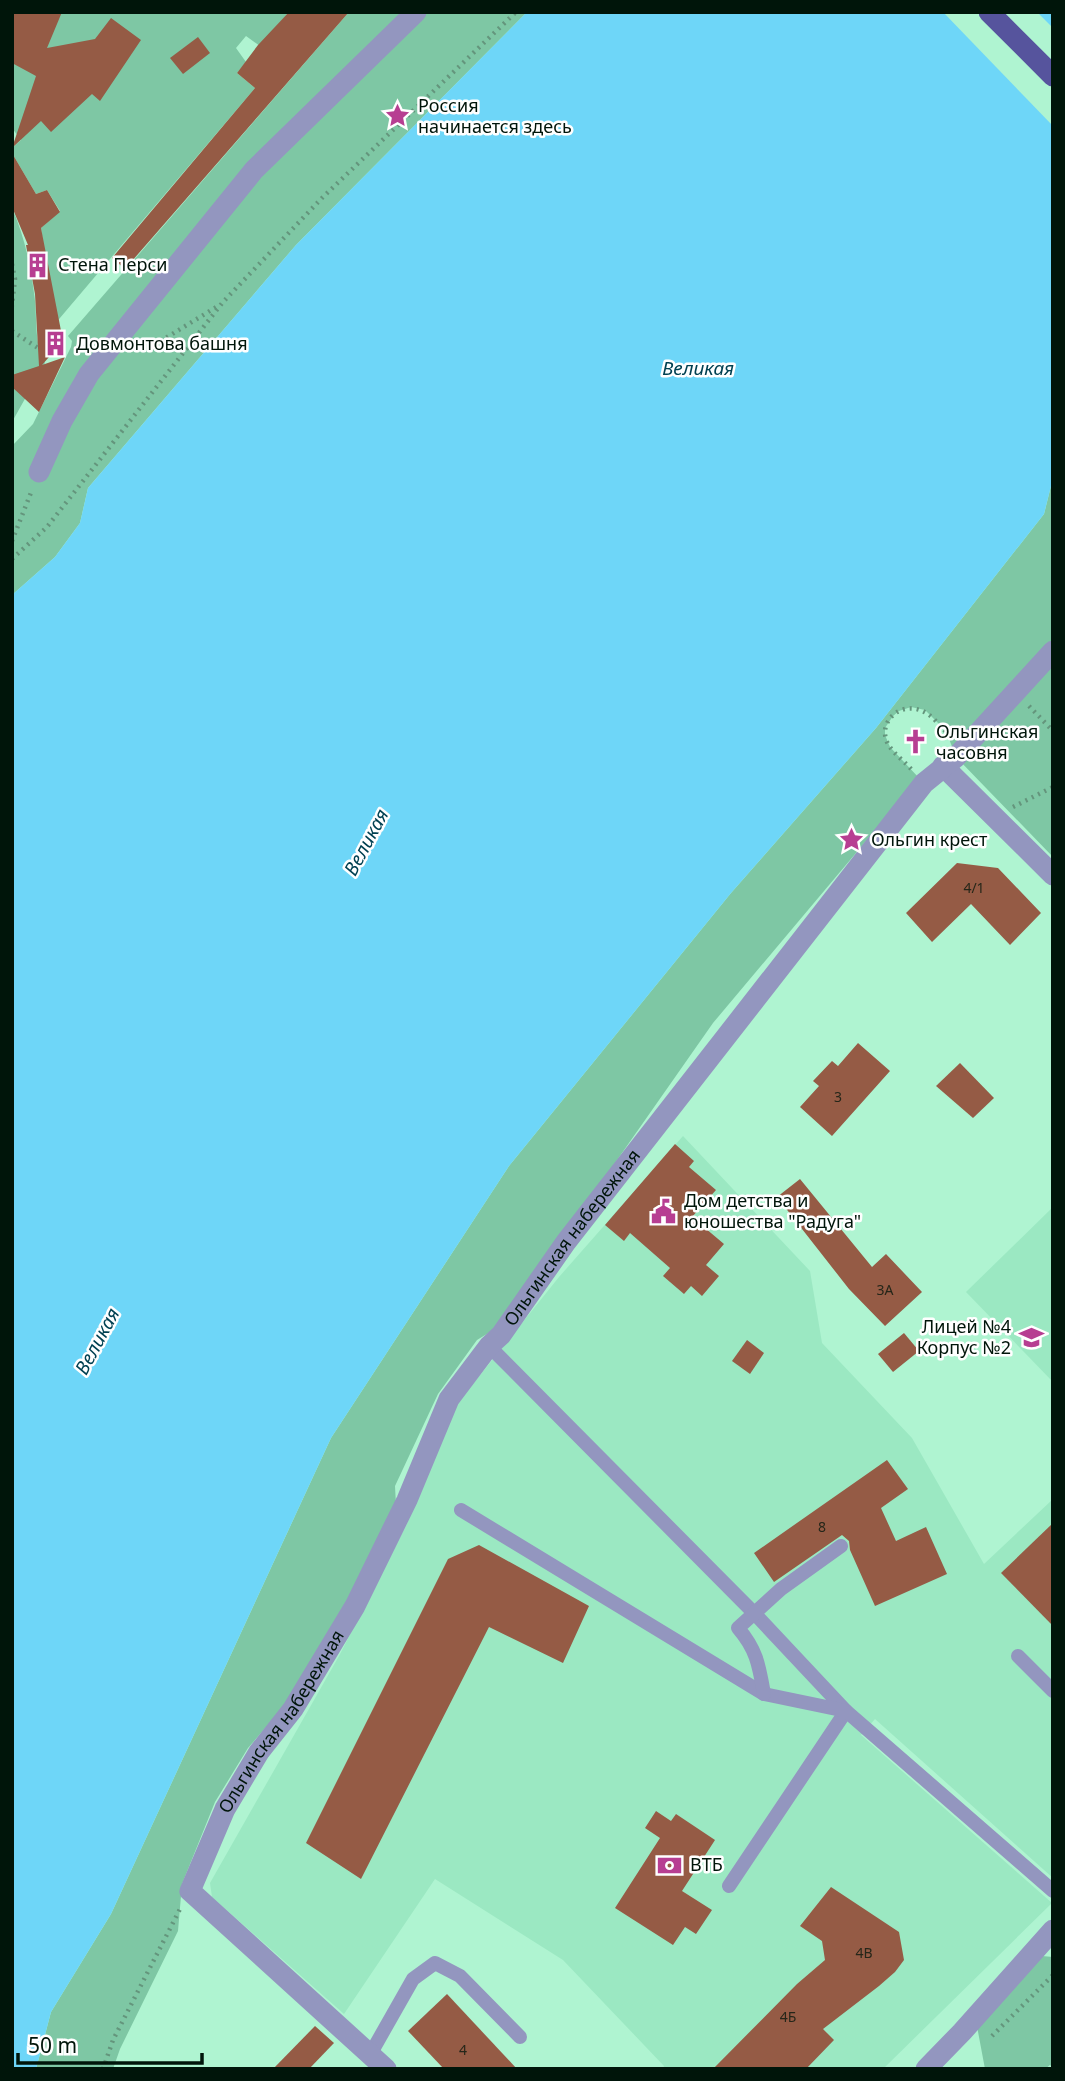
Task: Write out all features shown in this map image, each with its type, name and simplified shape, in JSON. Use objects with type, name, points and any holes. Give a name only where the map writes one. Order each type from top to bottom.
[{"type":"main road","points":[[989,12],[1053,76]]},
{"type":"street","points":[[39,472],[62,421],[89,374],[254,170],[416,12]]},
{"type":"street","name":"Ольгинская набережная","points":[[190,1891],[225,1809],[259,1752],[293,1710],[355,1606],[407,1500],[449,1399],[500,1335],[566,1242],[924,783],[956,757],[1053,650]]},
{"type":"street","points":[[943,766],[1053,875]]},
{"type":"street","points":[[190,1891],[386,2069]]},
{"type":"street","points":[[926,2069],[1053,1930]]},
{"type":"lane","points":[[489,1346],[755,1614],[846,1712],[1053,1891]]},
{"type":"lane","points":[[461,1510],[764,1694],[846,1712]]},
{"type":"lane","points":[[764,1694],[758,1659],[750,1642],[738,1628],[781,1589],[841,1546]]},
{"type":"lane","points":[[1018,1656],[1053,1691]]},
{"type":"lane","points":[[729,1886],[846,1712]]},
{"type":"lane","points":[[370,2053],[413,1979],[435,1963],[460,1976],[520,2037]]},
{"type":"path","points":[[12,559],[47,527],[223,302],[322,198],[516,12]]},
{"type":"path","points":[[12,264],[15,279],[12,306]]},
{"type":"path","points":[[151,347],[223,302]]},
{"type":"path","points":[[12,331],[38,348]]},
{"type":"path","points":[[12,541],[39,472]]},
{"type":"path","points":[[1015,692],[1053,731]]},
{"type":"path","points":[[911,769],[886,742],[885,728],[893,716],[906,708],[918,708],[925,710],[946,731]]},
{"type":"path","points":[[993,816],[1053,787]]},
{"type":"path","points":[[103,2069],[113,2040],[190,1891]]},
{"type":"path","points":[[988,2039],[1053,1975]]},
{"type":"shaded area","points":[[12,12],[289,12],[260,46],[246,36],[236,48],[246,62],[237,73],[255,88],[54,325],[41,228],[60,211],[47,190],[36,194],[12,153],[12,148],[21,140],[12,128]]},
{"type":"shaded area","points":[[349,12],[527,12],[296,245],[88,488],[80,523],[55,557],[12,595],[12,446],[33,424],[71,347],[72,341],[68,336]]},
{"type":"shaded area","points":[[12,208],[28,260],[37,337],[45,363],[12,422]]},
{"type":"shaded area","points":[[1053,478],[1053,857],[956,757],[946,731],[925,710],[911,707],[893,716],[885,728],[890,747],[919,778],[713,1023],[561,1240],[495,1329],[477,1340],[438,1394],[395,1486],[396,1505],[347,1600],[285,1705],[248,1748],[215,1802],[182,1884],[178,1931],[120,2049],[113,2069],[36,2069],[51,2012],[111,1914],[331,1438],[509,1166],[731,893],[876,728],[1044,514]]},
{"type":"shaded area","points":[[683,1136],[810,1271],[822,1343],[912,1438],[984,1564],[1053,1499],[1053,1878],[875,1719],[861,1735],[1052,1903],[883,2069],[663,2069],[664,2066],[563,1960],[435,1879],[344,2014],[212,1897],[210,1883],[339,1656],[406,1526],[456,1405],[559,1277]]},
{"type":"shaded area","name":"Лицей №4 Корпус №2","points":[[1053,1207],[1053,1382],[966,1292]]},
{"type":"shaded area","points":[[1042,1956],[1053,1957],[1053,2068],[1050,2065],[1045,2069],[985,2069],[976,2021]]},
{"type":"water","name":"Великая","points":[[527,12],[1053,12],[1053,478],[1044,514],[876,728],[731,893],[509,1166],[331,1438],[111,1914],[51,2012],[36,2069],[12,2069],[12,595],[55,557],[80,523],[88,488],[296,245]]},
{"type":"pier","points":[[943,12],[1037,12],[1053,28],[1053,126]]},
{"type":"building","points":[[12,12],[62,12],[47,48],[95,39],[111,18],[141,40],[100,101],[92,94],[51,132],[41,121],[12,148],[36,76],[12,63]]},
{"type":"building","points":[[289,12],[349,12],[125,269],[112,258],[255,88],[237,73],[258,45]]},
{"type":"building","points":[[198,37],[210,53],[183,74],[170,58]]},
{"type":"building","name":"Стена Перси","points":[[12,153],[36,194],[47,190],[60,212],[41,228],[63,341],[42,365],[65,357],[39,412],[12,387],[12,375],[39,366],[35,294],[28,245],[12,207]]},
{"type":"building","points":[[957,863],[998,868],[1041,913],[1010,945],[971,904],[932,942],[906,913]]},
{"type":"building","points":[[858,1043],[890,1071],[832,1136],[800,1107],[819,1086],[813,1081],[832,1061],[838,1066]]},
{"type":"building","points":[[960,1063],[994,1098],[973,1118],[936,1086]]},
{"type":"building","points":[[675,1144],[694,1161],[689,1167],[716,1190],[692,1217],[724,1244],[706,1265],[719,1276],[702,1296],[691,1286],[684,1294],[663,1276],[670,1268],[630,1233],[624,1241],[605,1225]]},
{"type":"building","points":[[800,1179],[872,1267],[886,1254],[922,1292],[885,1326],[849,1289],[777,1197]]},
{"type":"building","points":[[904,1333],[919,1351],[893,1372],[878,1354]]},
{"type":"building","points":[[747,1340],[764,1353],[750,1374],[732,1361]]},
{"type":"building","points":[[887,1460],[908,1489],[881,1508],[896,1541],[926,1527],[947,1574],[875,1606],[850,1550],[849,1541],[842,1535],[774,1582],[754,1553]]},
{"type":"building","points":[[1053,1523],[1053,1626],[1001,1573]]},
{"type":"building","points":[[479,1545],[589,1606],[563,1663],[489,1627],[361,1879],[306,1843],[448,1559]]},
{"type":"building","name":"ВТБ","points":[[656,1811],[671,1821],[676,1814],[715,1840],[682,1891],[712,1910],[696,1934],[685,1927],[673,1945],[615,1908],[660,1838],[645,1828]]},
{"type":"building","points":[[831,1887],[899,1932],[904,1960],[879,1986],[823,2029],[834,2040],[806,2069],[713,2069],[797,1984],[825,1960],[822,1941],[800,1926]]},
{"type":"building","points":[[447,1994],[517,2069],[444,2069],[408,2031]]},
{"type":"building","points":[[315,2026],[334,2043],[309,2069],[273,2069]]},
{"type":"place","name":"Россия начинается здесь","points":[[398,116]]},
{"type":"place","name":"Стена Перси","points":[[38,265]]},
{"type":"place","name":"Довмонтова башня","points":[[56,344]]},
{"type":"place","name":"Ольгинская часовня","points":[[916,742]]},
{"type":"place","name":"Ольгин крест","points":[[851,840]]},
{"type":"place","name":"Дом детства и юношества \"Радуга\"","points":[[664,1211]]},
{"type":"place","name":"Лицей №4 Корпус №2","points":[[1031,1337]]},
{"type":"place","name":"ВТБ","points":[[670,1865]]}]
